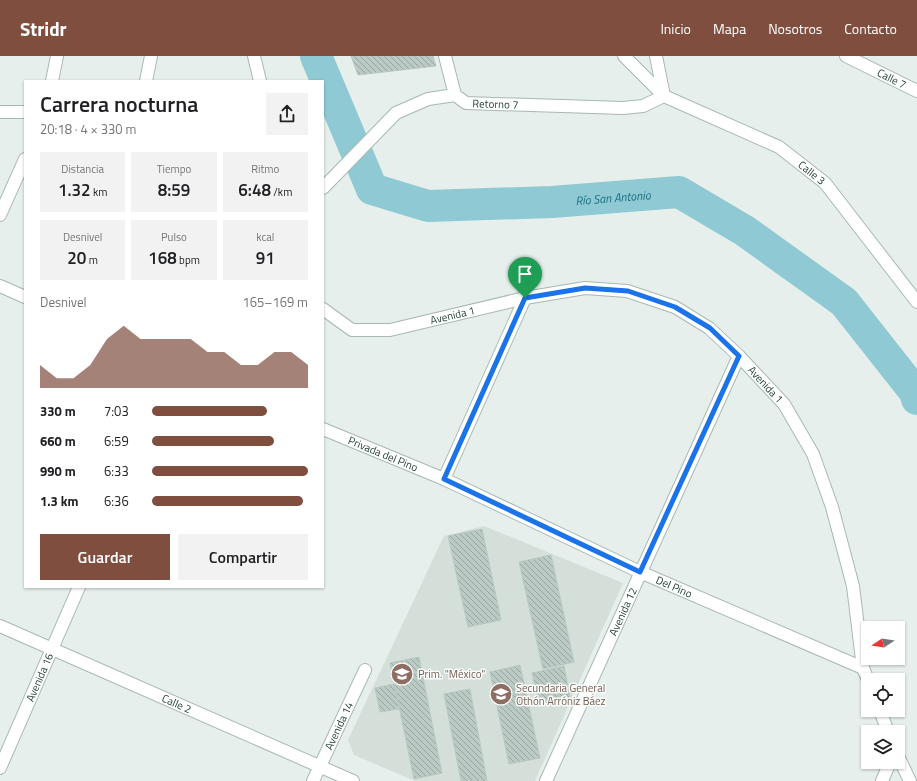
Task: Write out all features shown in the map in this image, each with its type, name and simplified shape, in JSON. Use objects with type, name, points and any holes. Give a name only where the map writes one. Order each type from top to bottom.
[{"type":"street","points":[[52,80],[57,56]]},
{"type":"street","points":[[146,80],[151,56]]},
{"type":"street","points":[[254,56],[260,80]]},
{"type":"street","points":[[324,187],[367,141],[396,113],[428,99],[455,95],[445,56]]},
{"type":"street","points":[[624,56],[664,96]]},
{"type":"street","points":[[656,56],[664,96]]},
{"type":"street","name":"Calle 7","points":[[846,56],[917,91]]},
{"type":"street","name":"Retorno 7","points":[[455,95],[466,103],[623,108],[643,106],[664,96]]},
{"type":"street","name":"Calle 3","points":[[664,96],[779,147],[825,183],[917,302]]},
{"type":"street","points":[[0,112],[24,112]]},
{"type":"street","points":[[0,215],[24,161]]},
{"type":"street","points":[[0,286],[24,297]]},
{"type":"street","name":"Avenida 1","points":[[324,307],[352,330],[390,330],[525,298],[585,288],[628,291],[675,307],[710,328],[739,356],[784,404],[813,454],[832,508],[853,586],[863,668],[865,673]]},
{"type":"street","points":[[444,479],[525,298]]},
{"type":"street","name":"Avenida 12","points":[[546,781],[739,356]]},
{"type":"street","name":"Privada del Pino","points":[[324,429],[444,479]]},
{"type":"street","name":"Del Pino","points":[[444,479],[640,572],[863,668]]},
{"type":"street","name":"Avenida 16","points":[[0,768],[79,588]]},
{"type":"street","name":"Calle 2","points":[[0,626],[353,781]]},
{"type":"street","name":"Avenida 14","points":[[313,781],[365,670]]},
{"type":"street","points":[[882,781],[887,769]]},
{"type":"street","points":[[904,769],[910,781]]},
{"type":"shaded area","name":"Secundaria General Othón Arróniz Báez","points":[[484,526],[623,583],[535,781],[415,781],[354,755],[348,740],[444,536]]},
{"type":"building","points":[[351,56],[433,56],[436,66],[358,75]]},
{"type":"building","points":[[482,529],[501,620],[468,627],[448,536]]},
{"type":"building","points":[[551,555],[574,662],[543,669],[519,562]]},
{"type":"building","points":[[419,657],[442,773],[414,779],[390,663]]},
{"type":"building","points":[[520,665],[540,758],[509,764],[490,672]]},
{"type":"building","points":[[564,666],[570,698],[539,704],[532,673]]},
{"type":"building","points":[[394,684],[399,709],[380,712],[375,688]]},
{"type":"building","points":[[470,689],[487,781],[461,781],[444,694]]},
{"type":"waterway","name":"Río San Antonio","points":[[316,56],[372,189],[428,206],[552,202],[679,192],[745,231],[844,302],[915,392],[917,399]]},
{"type":"place","name":"Prim. \"México\"","points":[[402,674]]},
{"type":"place","name":"Secundaria General Othón Arróniz Báez","points":[[501,694]]},
{"type":"route","points":[[585,288],[628,291],[675,307],[710,328],[739,356],[640,572],[444,479],[525,298],[585,288]]}]
